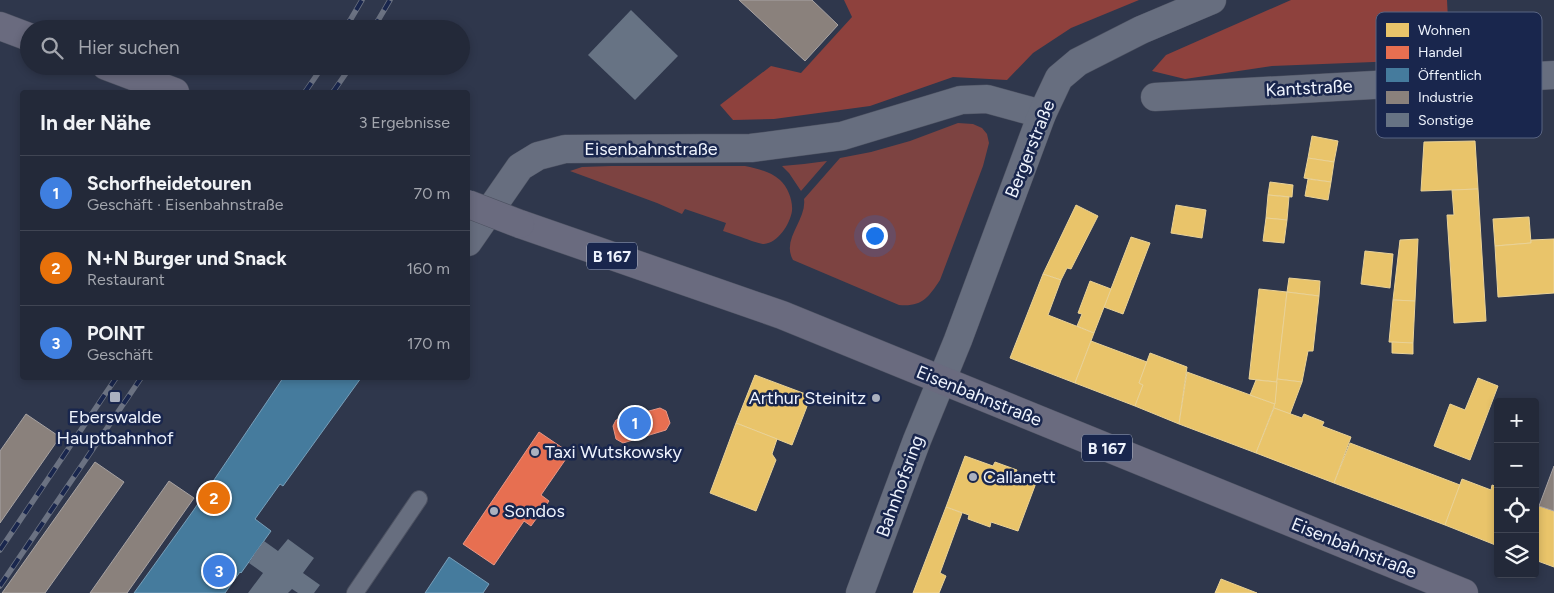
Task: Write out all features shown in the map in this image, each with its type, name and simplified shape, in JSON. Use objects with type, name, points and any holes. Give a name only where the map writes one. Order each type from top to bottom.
[{"type":"main road","points":[[0,26],[20,34]]},
{"type":"main road","points":[[129,75],[170,90]]},
{"type":"main road","name":"Eisenbahnstraße","points":[[470,205],[520,224],[764,308],[1464,593]]},
{"type":"street","name":"Bergerstraße","points":[[941,380],[958,340],[1042,114],[1059,78],[1078,62],[1141,30],[1212,0]]},
{"type":"street","name":"Kantstraße","points":[[1155,97],[1376,85]]},
{"type":"street","name":"Eisenbahnstraße","points":[[470,239],[520,167],[538,156],[565,149],[751,148],[842,136],[961,100],[987,99],[1042,114]]},
{"type":"street","name":"Bahnhofsring","points":[[860,593],[941,380]]},
{"type":"lane","points":[[355,593],[419,499]]},
{"type":"shaded area","points":[[844,0],[1139,0],[1071,28],[1033,53],[1007,80],[953,77],[870,106],[774,119],[733,120],[720,105],[771,66],[801,73],[852,17]]},
{"type":"shaded area","points":[[1291,0],[1447,0],[1448,12],[1376,12],[1376,62],[1272,66],[1185,79],[1152,71],[1166,55]]},
{"type":"shaded area","points":[[958,123],[973,124],[982,128],[987,134],[989,143],[983,166],[940,280],[924,300],[919,303],[899,305],[793,260],[790,245],[802,214],[804,199],[840,158],[910,141]]},
{"type":"shaded area","points":[[827,161],[801,191],[782,166],[804,164]]},
{"type":"shaded area","points":[[745,166],[759,169],[776,177],[785,186],[792,203],[791,216],[786,227],[778,237],[769,243],[761,244],[723,231],[726,223],[685,209],[682,214],[570,171],[582,167]]},
{"type":"building: Wohnen","points":[[1312,136],[1338,141],[1334,162],[1308,158]]},
{"type":"building: Wohnen","points":[[1475,141],[1478,189],[1421,191],[1424,142]]},
{"type":"building: Wohnen","points":[[1308,158],[1334,162],[1331,182],[1304,178]]},
{"type":"building: Wohnen","points":[[1308,179],[1331,182],[1328,200],[1305,196]]},
{"type":"building: Wohnen","points":[[1270,182],[1293,185],[1292,197],[1268,195]]},
{"type":"building: Wohnen","points":[[1478,189],[1486,321],[1454,323],[1447,215],[1454,215],[1452,190]]},
{"type":"building: Wohnen","points":[[1268,195],[1289,197],[1287,220],[1266,218]]},
{"type":"building: Wohnen","points":[[1076,205],[1098,216],[1071,269],[1067,268],[1061,280],[1043,274]]},
{"type":"building: Wohnen","points":[[1176,205],[1206,210],[1202,238],[1171,233]]},
{"type":"building: Wohnen","points":[[1529,217],[1531,243],[1495,246],[1493,219]]},
{"type":"building: Wohnen","points":[[1266,218],[1287,220],[1284,243],[1263,241]]},
{"type":"building: Wohnen","points":[[1131,237],[1150,243],[1123,314],[1104,307]]},
{"type":"building: Wohnen","points":[[1418,239],[1415,301],[1393,300],[1400,240]]},
{"type":"building: Wohnen","points":[[1554,239],[1554,293],[1498,297],[1495,246],[1531,243],[1531,240]]},
{"type":"building: Wohnen","points":[[1365,251],[1393,254],[1390,288],[1361,284]]},
{"type":"building: Wohnen","points":[[1043,274],[1061,280],[1048,315],[1094,333],[1075,383],[1010,358]]},
{"type":"building: Wohnen","points":[[1289,278],[1320,281],[1319,296],[1287,292]]},
{"type":"building: Wohnen","points":[[1090,281],[1111,289],[1094,333],[1077,326],[1082,314],[1078,313]]},
{"type":"building: Wohnen","points":[[1259,289],[1287,292],[1277,382],[1249,379]]},
{"type":"building: Wohnen","points":[[1287,292],[1319,296],[1313,351],[1308,351],[1302,382],[1277,379]]},
{"type":"building: Wohnen","points":[[1393,300],[1415,301],[1413,343],[1389,342]]},
{"type":"building: Wohnen","points":[[1091,341],[1147,362],[1139,383],[1143,385],[1135,406],[1075,383]]},
{"type":"building: Wohnen","points":[[1392,342],[1413,343],[1413,354],[1392,353]]},
{"type":"building: Wohnen","points":[[1150,353],[1187,367],[1179,424],[1135,406],[1143,385],[1139,383]]},
{"type":"building: Wohnen","points":[[1187,372],[1275,404],[1256,453],[1179,424]]},
{"type":"building: Wohnen","points":[[755,375],[811,396],[792,445],[736,423]]},
{"type":"building: Wohnen","points":[[1478,378],[1498,386],[1470,460],[1434,446],[1450,404],[1465,410]]},
{"type":"building: Wohnen","points":[[1277,379],[1302,382],[1290,414],[1274,408]]},
{"type":"building: Wohnen","points":[[1256,380],[1277,382],[1275,404],[1250,395]]},
{"type":"building: Wohnen","points":[[1274,408],[1302,418],[1304,414],[1324,422],[1322,426],[1351,437],[1334,483],[1256,453]]},
{"type":"building: Wohnen","points":[[736,423],[777,439],[772,454],[776,460],[756,511],[710,493]]},
{"type":"building: Wohnen","points":[[1350,443],[1460,485],[1445,525],[1334,483]]},
{"type":"building: Wohnen","points":[[965,456],[993,466],[995,462],[1017,470],[1015,475],[1036,483],[1018,531],[991,522],[990,527],[968,519],[969,515],[946,507]]},
{"type":"building: Wohnen","points":[[1462,479],[1491,490],[1492,485],[1494,486],[1494,544],[1445,525]]},
{"type":"building: Wohnen","points":[[1539,506],[1554,511],[1554,567],[1539,561]]},
{"type":"building: Wohnen","points":[[946,507],[962,513],[940,573],[946,576],[939,593],[913,593]]},
{"type":"building: Wohnen","points":[[1221,579],[1257,593],[1215,593]]},
{"type":"building: Handel","points":[[660,408],[666,411],[670,423],[666,430],[623,443],[616,439],[613,426],[616,420]]},
{"type":"building: Handel","points":[[539,432],[570,453],[541,495],[549,501],[531,526],[524,521],[494,565],[463,544]]},
{"type":"building: Öffentlich","points":[[282,380],[360,380],[283,486],[280,484],[255,519],[271,531],[225,593],[134,593],[193,511]]},
{"type":"building: Öffentlich","points":[[449,557],[489,584],[483,593],[425,593]]},
{"type":"building: Industrie","points":[[739,0],[812,0],[838,25],[805,61]]},
{"type":"building: Industrie","points":[[26,414],[60,437],[0,523],[0,451]]},
{"type":"building: Industrie","points":[[95,462],[124,482],[45,593],[2,593]]},
{"type":"building: Industrie","points":[[1554,466],[1554,511],[1539,506]]},
{"type":"building: Industrie","points":[[169,481],[194,498],[127,593],[90,593]]},
{"type":"building: Sonstige","points":[[631,10],[678,56],[635,100],[588,55]]},
{"type":"building: Sonstige","points":[[288,539],[314,558],[303,573],[320,585],[314,593],[298,593],[292,589],[288,593],[248,593],[263,573],[249,563],[255,553],[264,541],[278,551]]},
{"type":"railway","points":[[350,20],[362,0]]},
{"type":"railway","points":[[378,20],[390,0]]},
{"type":"railway","points":[[306,90],[317,75]]},
{"type":"railway","points":[[334,90],[345,75]]},
{"type":"railway","points":[[0,550],[115,380]]},
{"type":"railway","points":[[0,586],[140,380]]},
{"type":"place","name":"Eberswalde Hauptbahnhof","points":[[115,397]]},
{"type":"place","name":"Arthur Steinitz","points":[[876,398]]},
{"type":"place","name":"Schorfheidetouren","points":[[635,423]]},
{"type":"place","name":"Taxi Wutskowsky","points":[[535,452]]},
{"type":"place","name":"Callanett","points":[[973,477]]},
{"type":"place","name":"N+N Burger und Snack","points":[[214,498]]},
{"type":"place","name":"Sondos","points":[[494,511]]},
{"type":"place","name":"POINT","points":[[219,571]]}]
